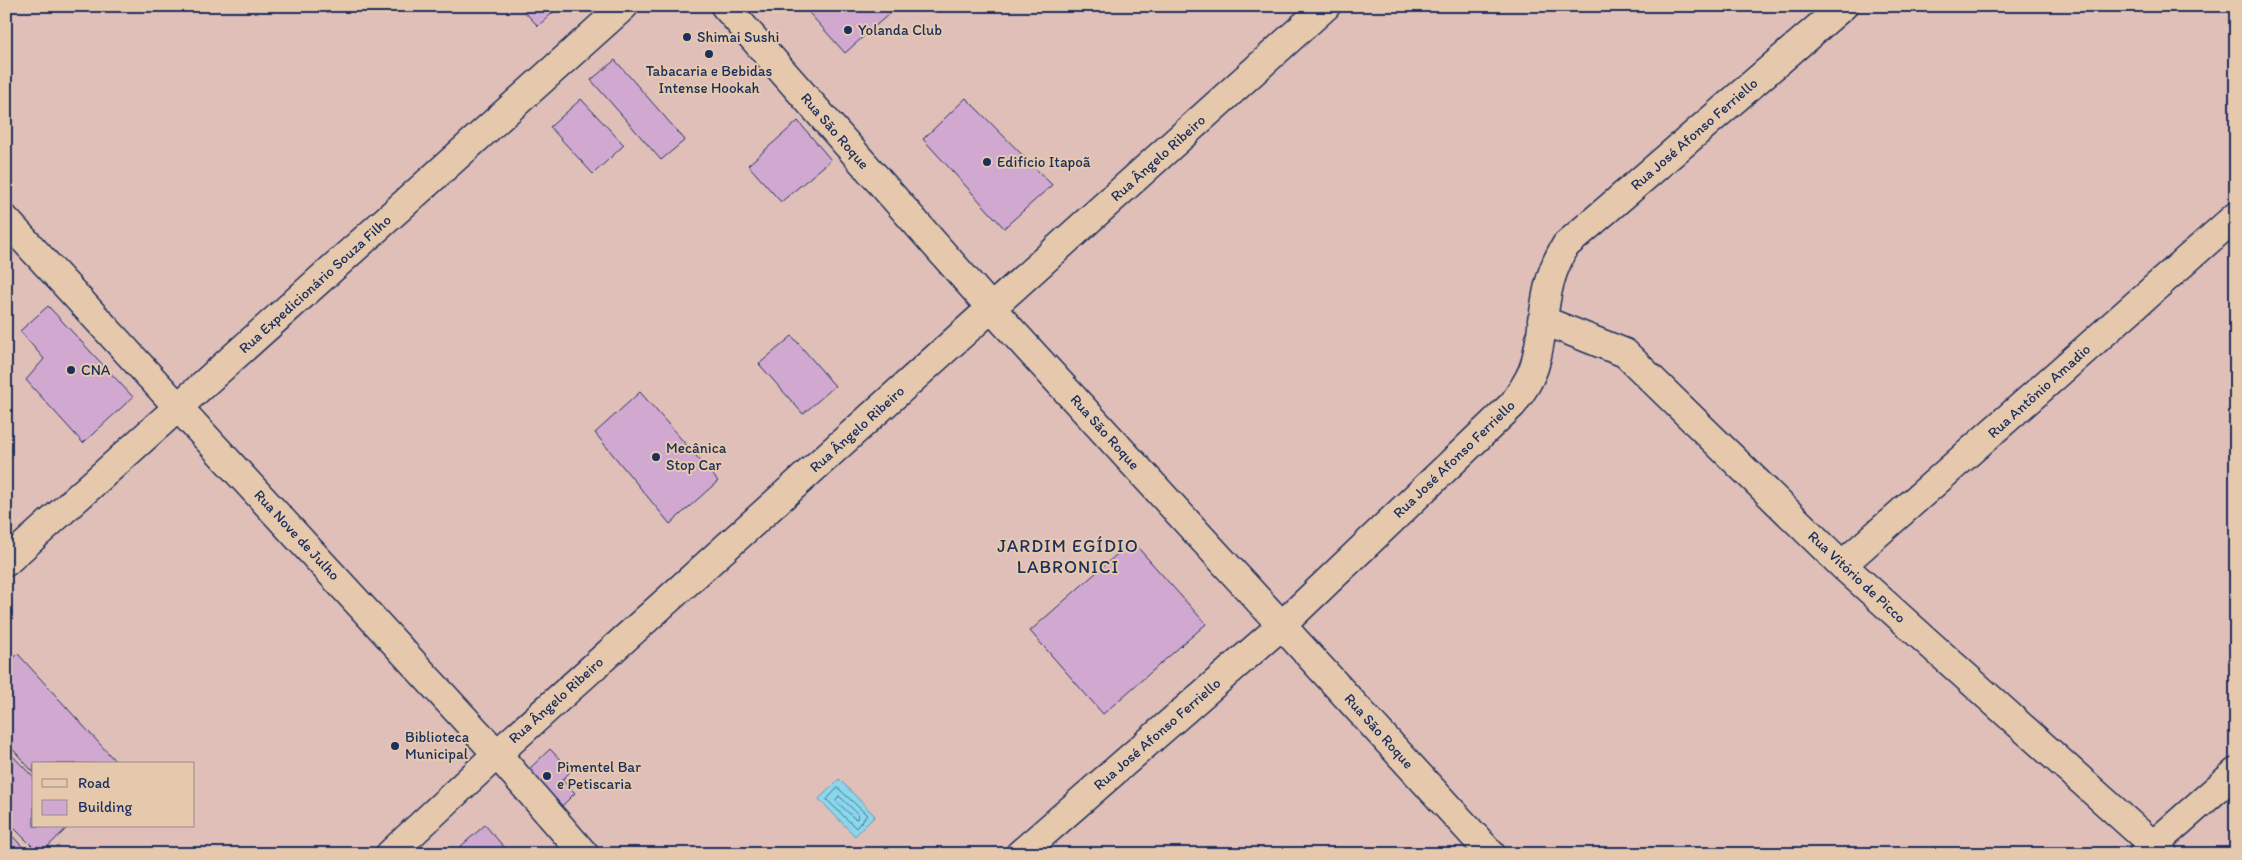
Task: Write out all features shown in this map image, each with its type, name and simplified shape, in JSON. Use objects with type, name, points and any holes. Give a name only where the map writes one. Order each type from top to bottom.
[{"type":"street","name":"Rua Expedicionário Souza Filho","points":[[6,562],[624,6]]},
{"type":"street","name":"Rua São Roque","points":[[725,6],[991,308],[1491,854]]},
{"type":"street","name":"Rua Ângelo Ribeiro","points":[[390,854],[497,754],[1326,6]]},
{"type":"street","name":"Rua José Afonso Ferriello","points":[[1020,854],[1282,625],[1512,404],[1527,384],[1535,365],[1550,278],[1566,245],[1843,6]]},
{"type":"street","name":"Rua Antônio Amadio","points":[[1842,565],[2236,216]]},
{"type":"street","name":"Rua Nove de Julho","points":[[6,220],[497,754],[584,854]]},
{"type":"street","name":"Rua Vitório de Picco","points":[[1542,320],[1624,353],[1842,565],[2153,851]]},
{"type":"street","points":[[2153,851],[2236,772]]},
{"type":"water","points":[[839,779],[875,816],[855,836],[819,799]]},
{"type":"building","points":[[519,6],[560,6],[538,26]]},
{"type":"building","name":"Yolanda Club","points":[[803,6],[898,6],[845,53]]},
{"type":"building","points":[[615,60],[685,140],[661,160],[591,80]]},
{"type":"building","name":"Edifício Itapoã","points":[[966,98],[1052,185],[1004,228],[923,139]]},
{"type":"building","points":[[581,99],[624,145],[593,174],[550,127]]},
{"type":"building","points":[[798,121],[831,160],[781,202],[748,165]]},
{"type":"building","name":"CNA","points":[[48,306],[133,397],[83,443],[26,380],[44,359],[20,331]]},
{"type":"building","points":[[792,336],[835,386],[803,414],[759,364]]},
{"type":"building","name":"Mecânica Stop Car","points":[[640,392],[718,481],[670,524],[595,433]]},
{"type":"building","points":[[1132,541],[1206,624],[1103,714],[1030,631]]},
{"type":"building","points":[[18,654],[116,762],[32,762],[32,771],[6,742],[6,665]]},
{"type":"building","points":[[6,749],[32,776],[32,828],[67,828],[40,854],[6,820]]},
{"type":"building","name":"Pimentel Bar e Petiscaria","points":[[550,749],[571,771],[562,780],[575,793],[559,809],[525,773]]},
{"type":"building","points":[[485,825],[510,854],[452,854]]},
{"type":"building","points":[[6,829],[29,854],[6,854]]},
{"type":"place","name":"Yolanda Club","points":[[848,30]]},
{"type":"place","name":"Shimai Sushi","points":[[687,37]]},
{"type":"place","name":"Tabacaria e Bebidas Intense Hookah","points":[[709,54]]},
{"type":"place","name":"Edifício Itapoã","points":[[987,162]]},
{"type":"place","name":"CNA","points":[[71,370]]},
{"type":"place","name":"Mecânica Stop Car","points":[[656,457]]},
{"type":"place","name":"Biblioteca Municipal","points":[[395,746]]},
{"type":"place","name":"Pimentel Bar e Petiscaria","points":[[547,776]]},
{"type":"district","name":"JARDIM EGÍDIO LABRONICI","points":[[1068,556]]}]
